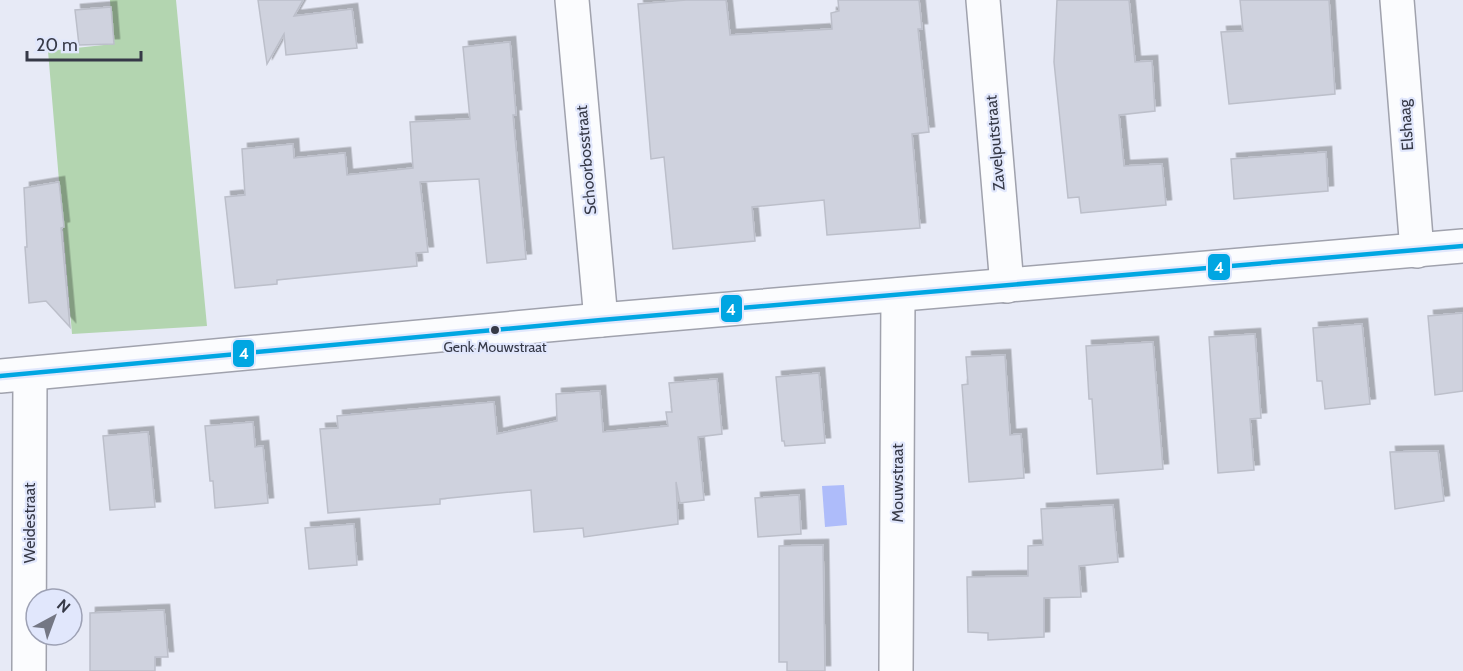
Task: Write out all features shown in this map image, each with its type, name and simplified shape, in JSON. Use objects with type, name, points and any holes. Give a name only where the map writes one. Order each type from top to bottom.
[{"type":"street","name":"Schoorbosstraat","points":[[572,0],[601,320]]},
{"type":"street","name":"Zavelputstraat","points":[[983,0],[1007,286]]},
{"type":"street","name":"Elshaag","points":[[1397,0],[1417,251]]},
{"type":"street","points":[[15,375],[601,320],[1463,246]]},
{"type":"street","name":"Mouwstraat","points":[[896,671],[898,295]]},
{"type":"street","name":"Weidestraat","points":[[15,375],[29,671]]},
{"type":"green space","points":[[110,0],[176,0],[207,326],[72,334],[48,51],[113,44]]},
{"type":"water","points":[[844,485],[847,525],[825,527],[822,486]]},
{"type":"building","points":[[258,0],[303,0],[294,16],[352,9],[357,48],[286,55],[284,34],[267,64]]},
{"type":"building","points":[[686,0],[726,0],[730,35],[832,29],[831,13],[839,11],[838,0],[919,0],[922,29],[918,29],[929,132],[912,134],[920,228],[827,235],[824,200],[752,207],[755,241],[673,249],[664,157],[651,159],[638,4]]},
{"type":"building","points":[[1057,0],[1129,0],[1135,62],[1152,61],[1155,111],[1119,115],[1124,166],[1162,164],[1166,205],[1081,213],[1079,197],[1068,198],[1054,62]]},
{"type":"building","points":[[1240,0],[1329,0],[1335,94],[1229,104],[1221,32],[1243,31]]},
{"type":"building","points":[[111,7],[114,44],[79,45],[75,10]]},
{"type":"building","points":[[510,42],[516,115],[513,115],[526,259],[487,263],[479,179],[420,182],[428,252],[416,253],[417,266],[277,280],[277,284],[235,288],[225,197],[245,195],[242,149],[293,144],[294,158],[345,153],[347,175],[413,168],[410,122],[470,119],[463,47]]},
{"type":"building","points":[[1326,152],[1328,191],[1234,199],[1231,159]]},
{"type":"building","points":[[59,182],[70,327],[46,301],[29,303],[24,188]]},
{"type":"building","points":[[1463,313],[1463,391],[1435,395],[1428,316]]},
{"type":"building","points":[[1362,324],[1370,404],[1325,409],[1322,381],[1317,381],[1313,328]]},
{"type":"building","points":[[1255,334],[1261,418],[1250,419],[1254,470],[1218,473],[1209,337]]},
{"type":"building","points":[[1153,342],[1163,469],[1097,474],[1086,346]]},
{"type":"building","points":[[1005,355],[1010,435],[1021,434],[1024,478],[969,482],[962,385],[968,384],[966,357]]},
{"type":"building","points":[[819,373],[825,443],[785,446],[782,441],[776,377]]},
{"type":"building","points":[[717,379],[722,434],[698,437],[704,500],[680,503],[676,482],[678,524],[584,537],[583,528],[534,532],[531,490],[440,499],[440,504],[328,513],[320,429],[338,428],[337,416],[494,402],[497,434],[557,421],[556,394],[600,391],[603,432],[668,426],[666,412],[672,412],[669,383]]},
{"type":"building","points":[[253,422],[255,447],[263,446],[268,503],[215,508],[205,426]]},
{"type":"building","points":[[148,432],[155,507],[110,510],[103,436]]},
{"type":"building","points":[[1438,451],[1444,501],[1395,509],[1390,452]]},
{"type":"building","points":[[799,495],[801,534],[758,537],[755,498]]},
{"type":"building","points":[[1113,505],[1118,562],[1079,566],[1081,597],[1044,598],[1044,637],[988,640],[988,633],[968,632],[967,577],[1028,576],[1028,546],[1043,545],[1041,509]]},
{"type":"building","points":[[354,524],[357,565],[309,569],[305,528]]},
{"type":"building","points":[[823,545],[825,671],[787,671],[787,662],[779,662],[779,546]]},
{"type":"building","points":[[164,610],[168,657],[155,657],[155,671],[90,671],[90,613]]},
{"type":"transit line","name":"4","points":[[0,376],[601,320],[1463,246]]},
{"type":"place","name":"Genk Mouwstraat","points":[[495,330]]}]
